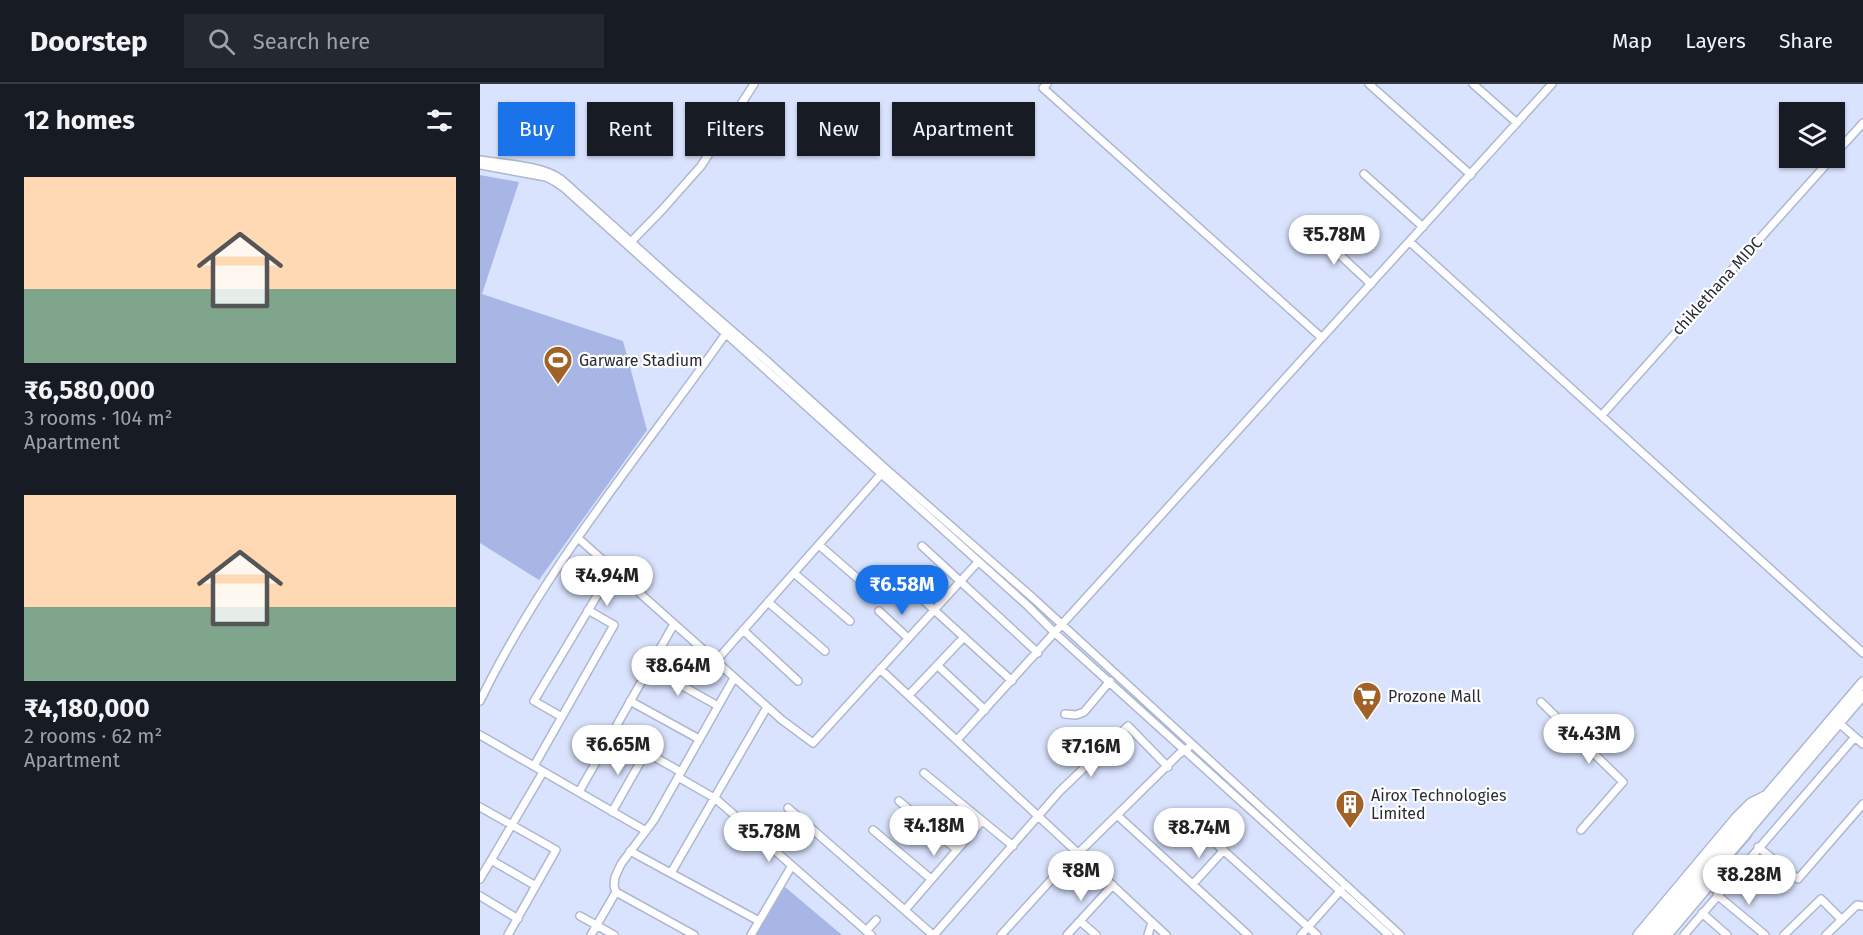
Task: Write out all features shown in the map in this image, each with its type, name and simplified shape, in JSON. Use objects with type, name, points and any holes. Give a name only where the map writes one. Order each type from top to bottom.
[{"type":"highway","points":[[1649,935],[1749,816]]},
{"type":"highway","points":[[1659,935],[1746,833]]},
{"type":"main road","points":[[1749,816],[1863,682]]},
{"type":"main road","points":[[1746,833],[1863,695]]},
{"type":"main road","points":[[1638,935],[1736,818],[1751,803],[1765,796]]},
{"type":"main road","points":[[1667,935],[1760,825],[1762,812]]},
{"type":"street","points":[[629,244],[701,166],[754,84]]},
{"type":"street","points":[[1047,84],[1043,88],[1322,338]]},
{"type":"street","points":[[1369,84],[1471,175]]},
{"type":"street","points":[[1473,84],[1517,123]]},
{"type":"street","points":[[957,740],[1056,634],[1552,84]]},
{"type":"street","name":"chiklethana MIDC","points":[[1845,143],[1863,123]]},
{"type":"street","points":[[480,160],[546,177],[600,218],[838,431],[1063,626],[1185,747],[1389,935]]},
{"type":"street","points":[[480,165],[516,169]]},
{"type":"street","name":"chiklethana MIDC","points":[[1602,415],[1822,168]]},
{"type":"street","points":[[1364,174],[1423,227]]},
{"type":"street","points":[[1313,231],[1371,284]]},
{"type":"street","points":[[1410,242],[1863,652]]},
{"type":"street","points":[[480,701],[493,674],[552,574],[727,331]]},
{"type":"street","points":[[716,661],[884,471]]},
{"type":"street","points":[[884,471],[1056,634],[1400,935]]},
{"type":"street","points":[[578,538],[767,707],[813,743],[978,562]]},
{"type":"street","points":[[819,545],[864,584]]},
{"type":"street","points":[[922,546],[1038,653]]},
{"type":"street","points":[[562,717],[534,701],[613,569]]},
{"type":"street","points":[[794,573],[850,621]]},
{"type":"street","points":[[898,577],[1012,681]]},
{"type":"street","points":[[768,602],[825,651]]},
{"type":"street","points":[[534,766],[614,625],[588,609]]},
{"type":"street","points":[[879,611],[908,639]]},
{"type":"street","points":[[579,792],[674,624]]},
{"type":"street","points":[[743,630],[798,681]]},
{"type":"street","points":[[909,695],[963,637]]},
{"type":"street","points":[[937,665],[985,710]]},
{"type":"street","points":[[649,667],[718,706]]},
{"type":"street","points":[[880,669],[1166,935]]},
{"type":"street","points":[[694,935],[616,892],[615,877],[621,864],[646,831],[734,678]]},
{"type":"street","points":[[1065,714],[1076,716],[1081,714],[1110,681]]},
{"type":"street","points":[[630,700],[699,739]]},
{"type":"street","points":[[1541,702],[1622,780],[1622,784],[1581,830]]},
{"type":"street","points":[[671,873],[716,799],[767,707]]},
{"type":"street","points":[[1839,723],[1863,744]]},
{"type":"street","points":[[788,808],[934,935],[1060,791],[1128,726],[1168,767]]},
{"type":"street","points":[[612,733],[646,752],[716,799],[868,933],[876,920]]},
{"type":"street","points":[[480,735],[646,831]]},
{"type":"street","points":[[1684,935],[1855,737]]},
{"type":"street","points":[[1001,935],[1052,880],[1168,767],[1185,747]]},
{"type":"street","points":[[612,812],[646,752]]},
{"type":"street","points":[[480,879],[543,772]]},
{"type":"street","points":[[924,773],[1013,846]]},
{"type":"street","points":[[899,801],[957,850]]},
{"type":"street","points":[[1758,848],[1798,879],[1863,804]]},
{"type":"street","points":[[480,807],[556,850],[508,935]]},
{"type":"street","points":[[1117,815],[1248,935]]},
{"type":"street","points":[[905,910],[982,820]]},
{"type":"street","points":[[1191,821],[1317,935]]},
{"type":"street","points":[[873,830],[931,879]]},
{"type":"street","points":[[1193,884],[1224,850]]},
{"type":"street","points":[[630,851],[759,921]]},
{"type":"street","points":[[491,860],[536,886]]},
{"type":"street","points":[[751,935],[791,867]]},
{"type":"street","points":[[1067,935],[1113,885]]},
{"type":"street","points":[[1301,935],[1341,891]]},
{"type":"street","points":[[591,935],[616,892]]},
{"type":"street","points":[[480,896],[518,919]]},
{"type":"street","points":[[1718,896],[1765,935]]},
{"type":"street","points":[[1784,935],[1821,899],[1842,920]]},
{"type":"street","points":[[1826,935],[1857,905],[1863,906]]},
{"type":"street","points":[[1702,913],[1727,935]]},
{"type":"street","points":[[580,916],[614,935]]},
{"type":"street","points":[[1080,921],[1096,935]]},
{"type":"street","points":[[1148,935],[1152,922]]},
{"type":"shaded area","name":"Garware Stadium","points":[[480,175],[519,182],[482,294],[623,341],[647,430],[539,580],[480,543]]},
{"type":"shaded area","points":[[785,887],[842,935],[756,935]]},
{"type":"place","name":"Garware Stadium","points":[[558,386]]},
{"type":"place","name":"Prozone Mall","points":[[1367,722]]},
{"type":"place","name":"Airox Technologies Limited","points":[[1350,830]]}]
